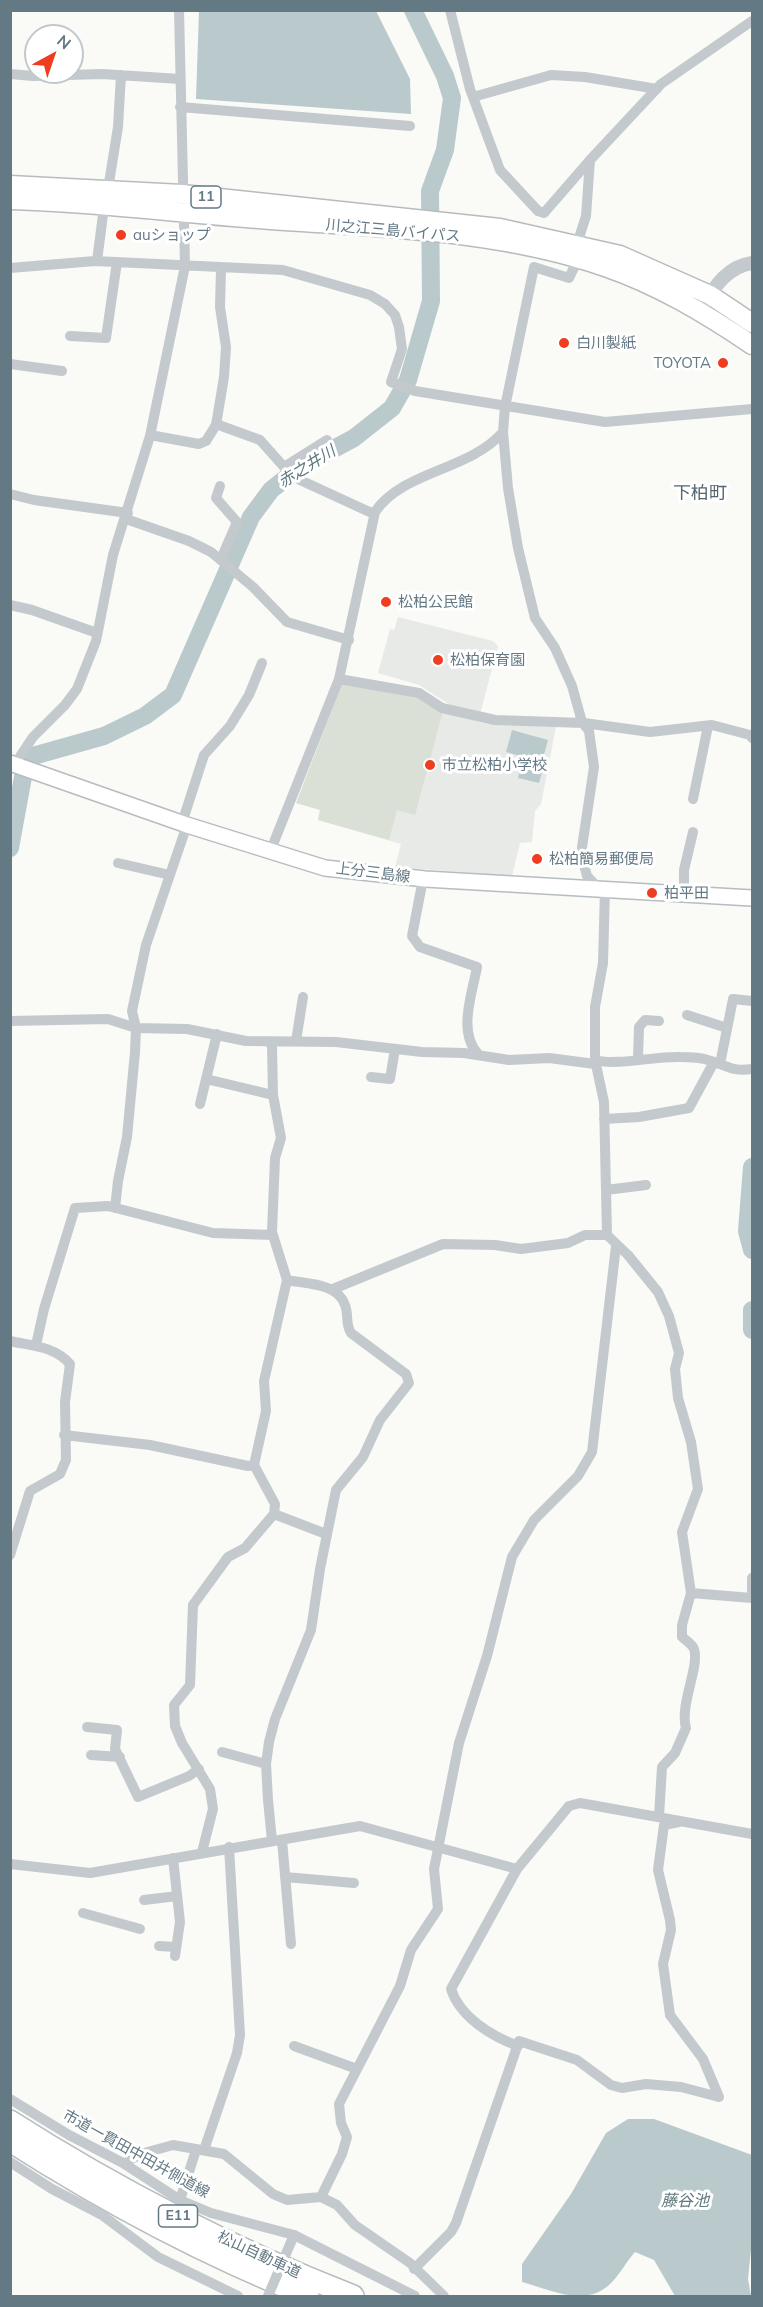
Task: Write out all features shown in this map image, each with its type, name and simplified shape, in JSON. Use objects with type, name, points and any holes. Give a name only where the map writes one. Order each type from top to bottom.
[{"type":"highway","name":"川之江三島バイパス","points":[[10,185],[106,198],[183,213],[403,223]]},
{"type":"highway","name":"川之江三島バイパス","points":[[10,200],[182,194],[403,223],[442,227],[500,228],[577,252],[640,281],[699,311],[753,345]]},
{"type":"highway","name":"川之江三島バイパス","points":[[577,252],[620,255],[710,295],[753,323]]},
{"type":"highway","name":"松山自動車道","points":[[10,2121],[101,2176],[191,2223],[353,2296]]},
{"type":"highway","name":"松山自動車道","points":[[10,2141],[48,2165],[180,2238],[308,2296]]},
{"type":"main road","name":"上分三島線","points":[[13,764],[185,824],[325,868],[423,879],[753,898]]},
{"type":"street","points":[[13,764],[33,736],[65,705],[76,690],[97,633],[113,555],[127,516],[150,435],[184,266],[179,10]]},
{"type":"street","points":[[450,10],[473,97],[500,170],[538,211],[544,213],[657,89],[751,23]]},
{"type":"street","points":[[10,74],[180,78]]},
{"type":"street","points":[[97,261],[118,128],[121,75]]},
{"type":"street","points":[[473,97],[552,75],[585,77],[657,89]]},
{"type":"street","points":[[180,107],[410,126]]},
{"type":"street","points":[[590,160],[586,216],[568,278],[534,267],[503,432],[518,548],[535,618],[555,648],[572,686],[584,723],[590,731],[594,767],[581,854],[587,876],[602,889],[603,963],[595,1007],[595,1062],[604,1102],[607,1235],[628,1255],[658,1292],[669,1316],[679,1353],[675,1369],[678,1398],[691,1442],[698,1489],[682,1532],[691,1593],[682,1625],[682,1637],[694,1648],[696,1658],[683,1716],[686,1728],[675,1753],[662,1767],[659,1816]]},
{"type":"street","points":[[10,268],[97,261],[221,269],[283,270],[370,295],[385,304],[395,315],[399,327],[402,349],[391,382],[401,386],[506,407],[605,422],[753,409]]},
{"type":"street","points":[[77,333],[106,338],[114,318],[117,262]]},
{"type":"street","points":[[699,311],[730,271],[753,263]]},
{"type":"street","points":[[150,435],[199,444],[206,441],[216,424],[226,360],[220,307],[221,269]]},
{"type":"street","points":[[10,364],[62,371]]},
{"type":"street","points":[[216,424],[260,440],[297,478],[374,514]]},
{"type":"street","points":[[270,852],[339,679],[374,514],[390,494],[471,457],[493,443],[503,432]]},
{"type":"street","points":[[284,467],[327,441]]},
{"type":"street","points":[[220,486],[216,498],[237,522],[221,559]]},
{"type":"street","points":[[10,494],[34,501],[111,508],[189,541],[221,559],[287,622],[349,640]]},
{"type":"street","points":[[10,605],[32,610],[97,633]]},
{"type":"street","points":[[115,1208],[118,1181],[128,1137],[136,1028],[132,1011],[146,945],[170,875],[204,755],[230,726],[249,695],[262,663]]},
{"type":"street","points":[[339,679],[419,693],[442,708],[479,718],[584,723],[657,732],[708,726],[752,737]]},
{"type":"street","points":[[693,799],[708,726]]},
{"type":"street","points":[[684,894],[684,870],[693,832]]},
{"type":"street","points":[[118,863],[133,862],[170,875]]},
{"type":"street","points":[[423,879],[412,936],[420,947],[477,968],[466,1028],[468,1039],[479,1055]]},
{"type":"street","points":[[296,1041],[303,997]]},
{"type":"street","points":[[604,1119],[639,1117],[688,1108],[717,1063],[733,999],[753,1001]]},
{"type":"street","points":[[687,1015],[727,1028]]},
{"type":"street","points":[[10,1021],[108,1019],[136,1028],[187,1029],[246,1041],[336,1042],[395,1050],[479,1055],[509,1060],[549,1058],[612,1062],[638,1058],[678,1057],[717,1063],[732,1070],[753,1069]]},
{"type":"street","points":[[638,1058],[639,1027],[645,1020],[659,1021]]},
{"type":"street","points":[[200,1104],[217,1034]]},
{"type":"street","points":[[202,1852],[213,1809],[208,1782],[182,1743],[174,1714],[176,1702],[189,1685],[191,1609],[228,1557],[245,1548],[274,1514],[275,1504],[254,1465],[267,1411],[264,1381],[287,1280],[273,1234],[275,1158],[281,1138],[273,1095],[274,1062],[272,1046],[269,1042]]},
{"type":"street","points":[[371,1077],[390,1079],[395,1050]]},
{"type":"street","points":[[206,1079],[273,1095]]},
{"type":"street","points":[[606,1190],[646,1185]]},
{"type":"street","points":[[36,1345],[44,1309],[75,1208],[115,1208],[213,1233],[273,1234]]},
{"type":"street","points":[[287,1280],[333,1289],[442,1244],[495,1245],[521,1249],[568,1244],[585,1235],[607,1235]]},
{"type":"street","points":[[321,2197],[345,2145],[346,2137],[341,2123],[339,2104],[400,1986],[411,1950],[438,1909],[434,1869],[459,1743],[487,1656],[512,1557],[534,1520],[578,1476],[592,1452],[616,1246]]},
{"type":"street","points":[[291,1944],[285,1877],[266,1764],[275,1719],[311,1630],[326,1534],[338,1485],[363,1457],[380,1420],[409,1383],[406,1374],[351,1333],[347,1324],[344,1303],[333,1289]]},
{"type":"street","points":[[10,1341],[36,1345],[62,1356],[70,1364],[64,1402],[66,1461],[60,1474],[30,1491],[10,1555]]},
{"type":"street","points":[[64,1435],[150,1445],[248,1467],[254,1465]]},
{"type":"street","points":[[274,1514],[326,1534]]},
{"type":"street","points":[[753,1578],[753,1591]]},
{"type":"street","points":[[691,1593],[753,1598]]},
{"type":"street","points":[[87,1727],[117,1730],[115,1749],[138,1797],[189,1776],[199,1769]]},
{"type":"street","points":[[222,1752],[266,1764]]},
{"type":"street","points":[[91,1755],[120,1757]]},
{"type":"street","points":[[518,2046],[500,2039],[476,2022],[451,1989],[453,1981],[518,1869],[569,1806],[580,1803],[753,1834]]},
{"type":"street","points":[[414,2268],[451,2232],[456,2223],[519,2041],[559,2052],[577,2060],[611,2085],[622,2088],[646,2084],[681,2087],[719,2097],[703,2059],[669,2015],[664,1984],[663,1964],[671,1930],[658,1870],[664,1825],[685,1821]]},
{"type":"street","points":[[10,1864],[90,1873],[360,1826],[518,1869]]},
{"type":"street","points":[[180,2200],[234,2063],[240,2035],[229,1847]]},
{"type":"street","points":[[159,1946],[176,1952],[180,1922],[173,1858]]},
{"type":"street","points":[[285,1877],[354,1883]]},
{"type":"street","points":[[144,1900],[177,1896]]},
{"type":"street","points":[[83,1913],[140,1929]]},
{"type":"street","points":[[294,2046],[357,2069]]},
{"type":"street","name":"市道一貫田中田井側道線","points":[[10,2099],[69,2135],[123,2163],[180,2200],[211,2213],[294,2235],[415,2296]]},
{"type":"street","points":[[123,2163],[144,2153],[172,2145],[200,2150],[232,2160],[255,2182],[273,2194],[287,2200],[321,2197],[337,2205],[356,2225],[385,2244],[444,2296]]},
{"type":"street","points":[[10,2162],[52,2189],[102,2215],[158,2257],[238,2296]]},
{"type":"street","points":[[268,2296],[294,2235]]},
{"type":"shaded area","name":"松柏保育園","points":[[398,617],[493,641],[498,646],[480,714],[452,706],[419,685],[378,673],[390,629],[394,630]]},
{"type":"shaded area","points":[[342,684],[415,695],[443,711],[415,815],[397,810],[389,840],[318,820],[320,810],[296,803]]},
{"type":"shaded area","name":"市立松柏小学校","points":[[442,711],[483,723],[556,727],[541,804],[535,811],[532,842],[520,843],[512,876],[395,867],[401,844],[318,820],[320,810],[296,803]]},
{"type":"water","points":[[199,11],[376,11],[410,79],[411,114],[196,99]]},
{"type":"water","points":[[512,730],[548,740],[542,762],[506,752]]},
{"type":"water","points":[[521,766],[542,772],[539,783],[518,778]]},
{"type":"water","name":"藤谷池","points":[[628,2119],[654,2119],[752,2155],[752,2239],[748,2279],[751,2296],[675,2296],[654,2260],[635,2252],[609,2285],[600,2292],[589,2295],[567,2295],[522,2282],[522,2264],[571,2194],[606,2133]]},
{"type":"waterway","name":"赤之井川","points":[[10,848],[23,777],[33,756],[104,736],[145,716],[173,695],[251,517],[271,490],[300,467],[354,438],[392,408],[408,380],[431,301],[430,191],[445,150],[452,98],[445,76],[413,10]]},
{"type":"waterway","points":[[752,1167],[747,1231],[752,1250]]},
{"type":"waterway","points":[[752,1310],[752,1330]]},
{"type":"place","name":"auショップ","points":[[121,235]]},
{"type":"place","name":"白川製紙","points":[[564,343]]},
{"type":"place","name":"TOYOTA","points":[[723,363]]},
{"type":"place","name":"松柏公民館","points":[[386,602]]},
{"type":"place","name":"松柏保育園","points":[[438,660]]},
{"type":"place","name":"市立松柏小学校","points":[[430,765]]},
{"type":"place","name":"松柏簡易郵便局","points":[[537,859]]},
{"type":"place","name":"柏平田","points":[[652,893]]},
{"type":"district","name":"下柏町","points":[[700,494]]}]
